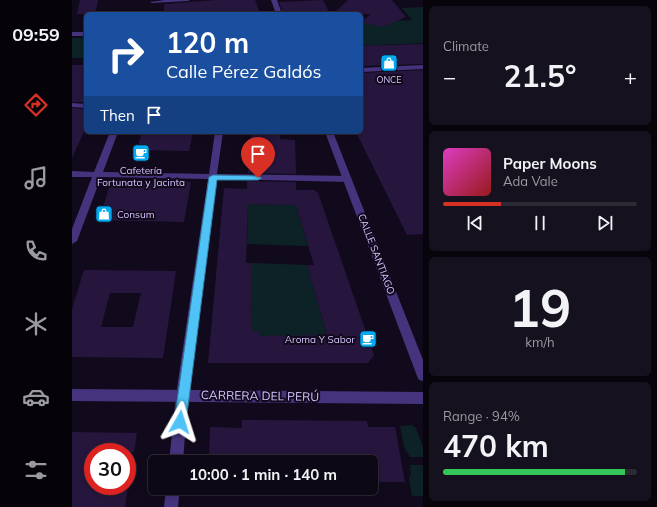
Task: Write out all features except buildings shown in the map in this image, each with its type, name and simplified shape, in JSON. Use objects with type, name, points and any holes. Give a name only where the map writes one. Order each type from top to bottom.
[{"type":"street","points":[[274,0],[278,12]]},
{"type":"street","points":[[72,34],[84,34]]},
{"type":"street","points":[[363,70],[423,66]]},
{"type":"street","points":[[72,105],[84,106]]},
{"type":"street","points":[[72,242],[113,134]]},
{"type":"street","points":[[177,455],[182,395],[219,134]]},
{"type":"street","name":"CALLE SANTIAGO","points":[[329,134],[373,243],[423,376]]},
{"type":"street","points":[[72,174],[348,179]]},
{"type":"street","name":"CARRERA DEL PERÚ","points":[[72,395],[423,398]]},
{"type":"street","points":[[171,507],[172,495]]},
{"type":"lane","points":[[152,2],[188,0]]},
{"type":"green space","points":[[423,7],[423,43],[363,46],[363,23],[412,20],[402,8]]},
{"type":"green space","points":[[72,38],[84,38],[84,58],[72,58]]},
{"type":"green space","points":[[248,204],[296,205],[308,246],[247,244]]},
{"type":"green space","points":[[252,263],[307,265],[327,336],[259,336],[251,331]]},
{"type":"green space","points":[[412,425],[416,428],[423,447],[423,457],[410,457],[404,447],[400,426]]},
{"type":"green space","points":[[410,465],[423,465],[423,496],[412,496],[409,479],[411,474]]},
{"type":"place","name":"ONCE","points":[[389,63]]},
{"type":"place","name":"Cafetería Fortunata y Jacinta","points":[[141,153]]},
{"type":"place","name":"Consum","points":[[104,214]]},
{"type":"place","name":"Aroma Y Sabor","points":[[368,339]]},
{"type":"route","points":[[180,422],[182,395],[213,177],[258,178]]}]
